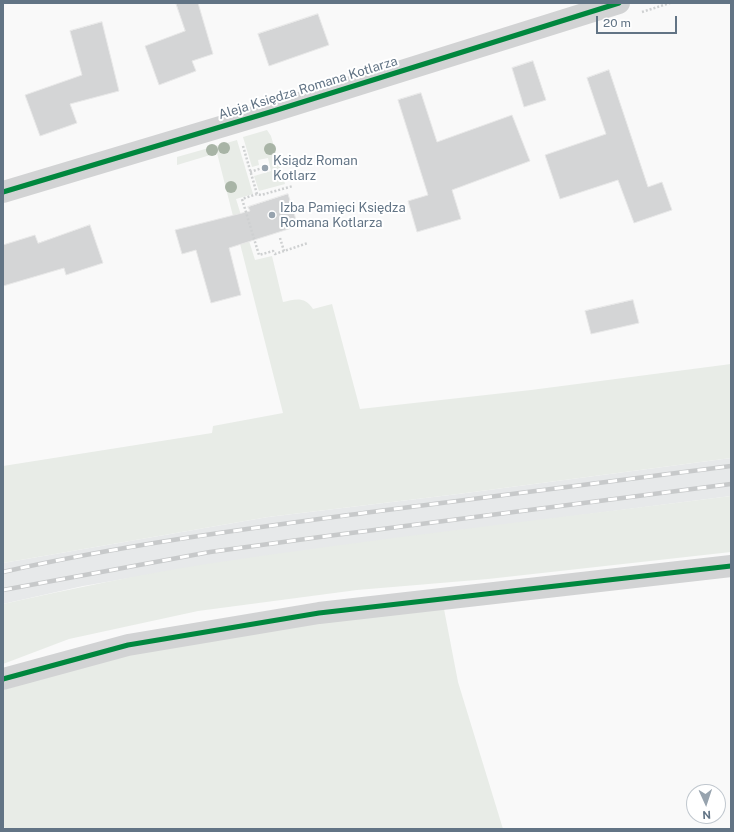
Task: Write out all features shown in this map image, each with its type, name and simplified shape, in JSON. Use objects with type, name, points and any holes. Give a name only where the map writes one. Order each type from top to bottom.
[{"type":"street","name":"Aleja Księdza Romana Kotlarza","points":[[3,192],[277,110],[619,3]]},
{"type":"street","points":[[3,679],[128,645],[319,613],[731,566]]},
{"type":"path","points":[[242,143],[257,194]]},
{"type":"path","points":[[250,172],[262,168]]},
{"type":"path","points":[[293,186],[242,199],[259,255],[273,250],[275,254],[308,243]]},
{"type":"path","points":[[280,238],[284,251]]},
{"type":"shaded area","points":[[267,130],[271,136],[285,184],[259,191],[254,176],[271,171],[268,158],[258,160],[259,165],[252,167],[243,137]]},
{"type":"shaded area","points":[[237,140],[253,194],[236,199],[255,260],[272,256],[283,302],[296,299],[303,300],[313,309],[332,304],[360,409],[531,390],[731,364],[731,458],[458,494],[268,517],[3,563],[3,466],[212,433],[213,426],[283,413],[217,153],[177,165],[177,157]]},
{"type":"shaded area","points":[[731,458],[731,496],[369,542],[205,565],[83,586],[3,604],[3,563],[268,517],[458,494]]},
{"type":"shaded area","points":[[731,496],[731,552],[488,579],[357,590],[198,611],[69,639],[3,664],[3,604],[104,582],[206,564],[403,537]]},
{"type":"shaded area","points":[[444,609],[458,682],[503,829],[5,829],[3,824],[3,690],[119,656],[336,619]]},
{"type":"building","points":[[176,3],[198,3],[213,54],[192,61],[196,71],[159,85],[145,46],[185,31]]},
{"type":"building","points":[[318,14],[329,45],[269,66],[258,34]]},
{"type":"building","points":[[102,22],[119,91],[70,104],[77,123],[40,136],[25,95],[82,75],[70,31]]},
{"type":"building","points":[[533,61],[546,100],[524,107],[512,68]]},
{"type":"building","points":[[609,70],[648,187],[662,182],[672,210],[634,223],[618,180],[560,199],[545,155],[606,134],[587,78]]},
{"type":"building","points":[[421,93],[437,142],[512,115],[530,161],[452,190],[461,219],[417,232],[408,201],[428,195],[398,100]]},
{"type":"building","points":[[288,194],[298,226],[229,248],[241,295],[211,303],[196,250],[182,254],[175,230],[250,211],[248,207]]},
{"type":"building","points":[[90,225],[103,263],[66,275],[64,268],[3,286],[3,245],[35,235],[38,243]]},
{"type":"building","points":[[633,300],[639,323],[591,334],[585,311]]},
{"type":"railway","points":[[3,572],[96,553],[237,530],[731,466]]},
{"type":"railway","points":[[3,590],[210,552],[731,484]]},
{"type":"cycle path","points":[[3,192],[277,110],[619,3]]},
{"type":"cycle path","points":[[3,679],[128,645],[319,613],[731,566]]},
{"type":"place","name":"Ksiądz Roman Kotlarz","points":[[265,168]]},
{"type":"place","name":"Izba Pamięci Księdza Romana Kotlarza","points":[[272,215]]}]
